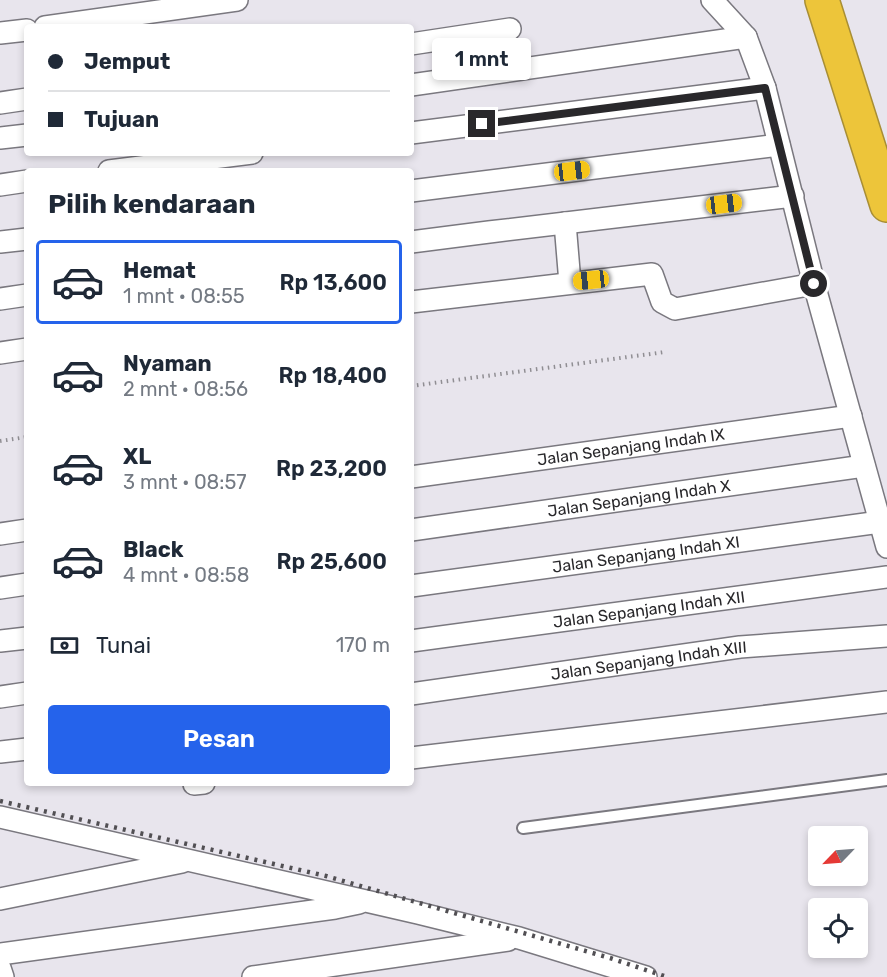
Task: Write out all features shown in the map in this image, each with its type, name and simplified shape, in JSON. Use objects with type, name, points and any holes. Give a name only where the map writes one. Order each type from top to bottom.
[{"type":"highway","points":[[822,0],[887,205]]},
{"type":"street","points":[[66,24],[237,0]]},
{"type":"street","points":[[712,0],[747,37],[765,88],[814,284],[887,547]]},
{"type":"street","points":[[414,44],[510,29]]},
{"type":"street","points":[[0,33],[24,30]]},
{"type":"street","points":[[414,85],[747,37]]},
{"type":"street","points":[[414,133],[765,88]]},
{"type":"street","points":[[0,103],[24,99]]},
{"type":"street","points":[[0,138],[24,135]]},
{"type":"street","points":[[414,191],[779,145]]},
{"type":"street","points":[[133,168],[228,156]]},
{"type":"street","points":[[0,185],[24,181]]},
{"type":"street","points":[[414,242],[793,196]]},
{"type":"street","points":[[566,223],[570,283]]},
{"type":"street","points":[[0,242],[24,239]]},
{"type":"street","points":[[414,302],[652,274],[662,302],[675,309],[814,284]]},
{"type":"street","points":[[0,299],[24,295]]},
{"type":"street","points":[[0,353],[24,350]]},
{"type":"street","name":"Jalan Sepanjang Indah IX","points":[[414,477],[851,416]]},
{"type":"street","name":"Jalan Sepanjang Indah X","points":[[414,530],[864,466]]},
{"type":"street","name":"Jalan Sepanjang Indah XI","points":[[414,586],[880,522]]},
{"type":"street","points":[[0,534],[24,530]]},
{"type":"street","name":"Jalan Sepanjang Indah XII","points":[[414,641],[887,578]]},
{"type":"street","points":[[0,588],[24,584]]},
{"type":"street","name":"Jalan Sepanjang Indah XIII","points":[[414,694],[740,647],[887,636]]},
{"type":"street","points":[[0,641],[24,638]]},
{"type":"street","points":[[0,697],[24,693]]},
{"type":"street","points":[[414,758],[887,702]]},
{"type":"street","points":[[0,752],[24,748]]},
{"type":"street","points":[[0,817],[519,938],[634,976]]},
{"type":"street","points":[[0,899],[189,861]]},
{"type":"street","points":[[0,954],[335,908],[364,902]]},
{"type":"street","points":[[253,977],[519,938]]},
{"type":"street","points":[[0,970],[3,977]]},
{"type":"lane","points":[[523,828],[887,780]]},
{"type":"path","points":[[414,386],[665,352]]},
{"type":"path","points":[[0,441],[24,437]]},
{"type":"railway","points":[[0,801],[326,876],[610,958],[667,977]]},
{"type":"route","points":[[482,124],[765,88],[814,284]]}]
